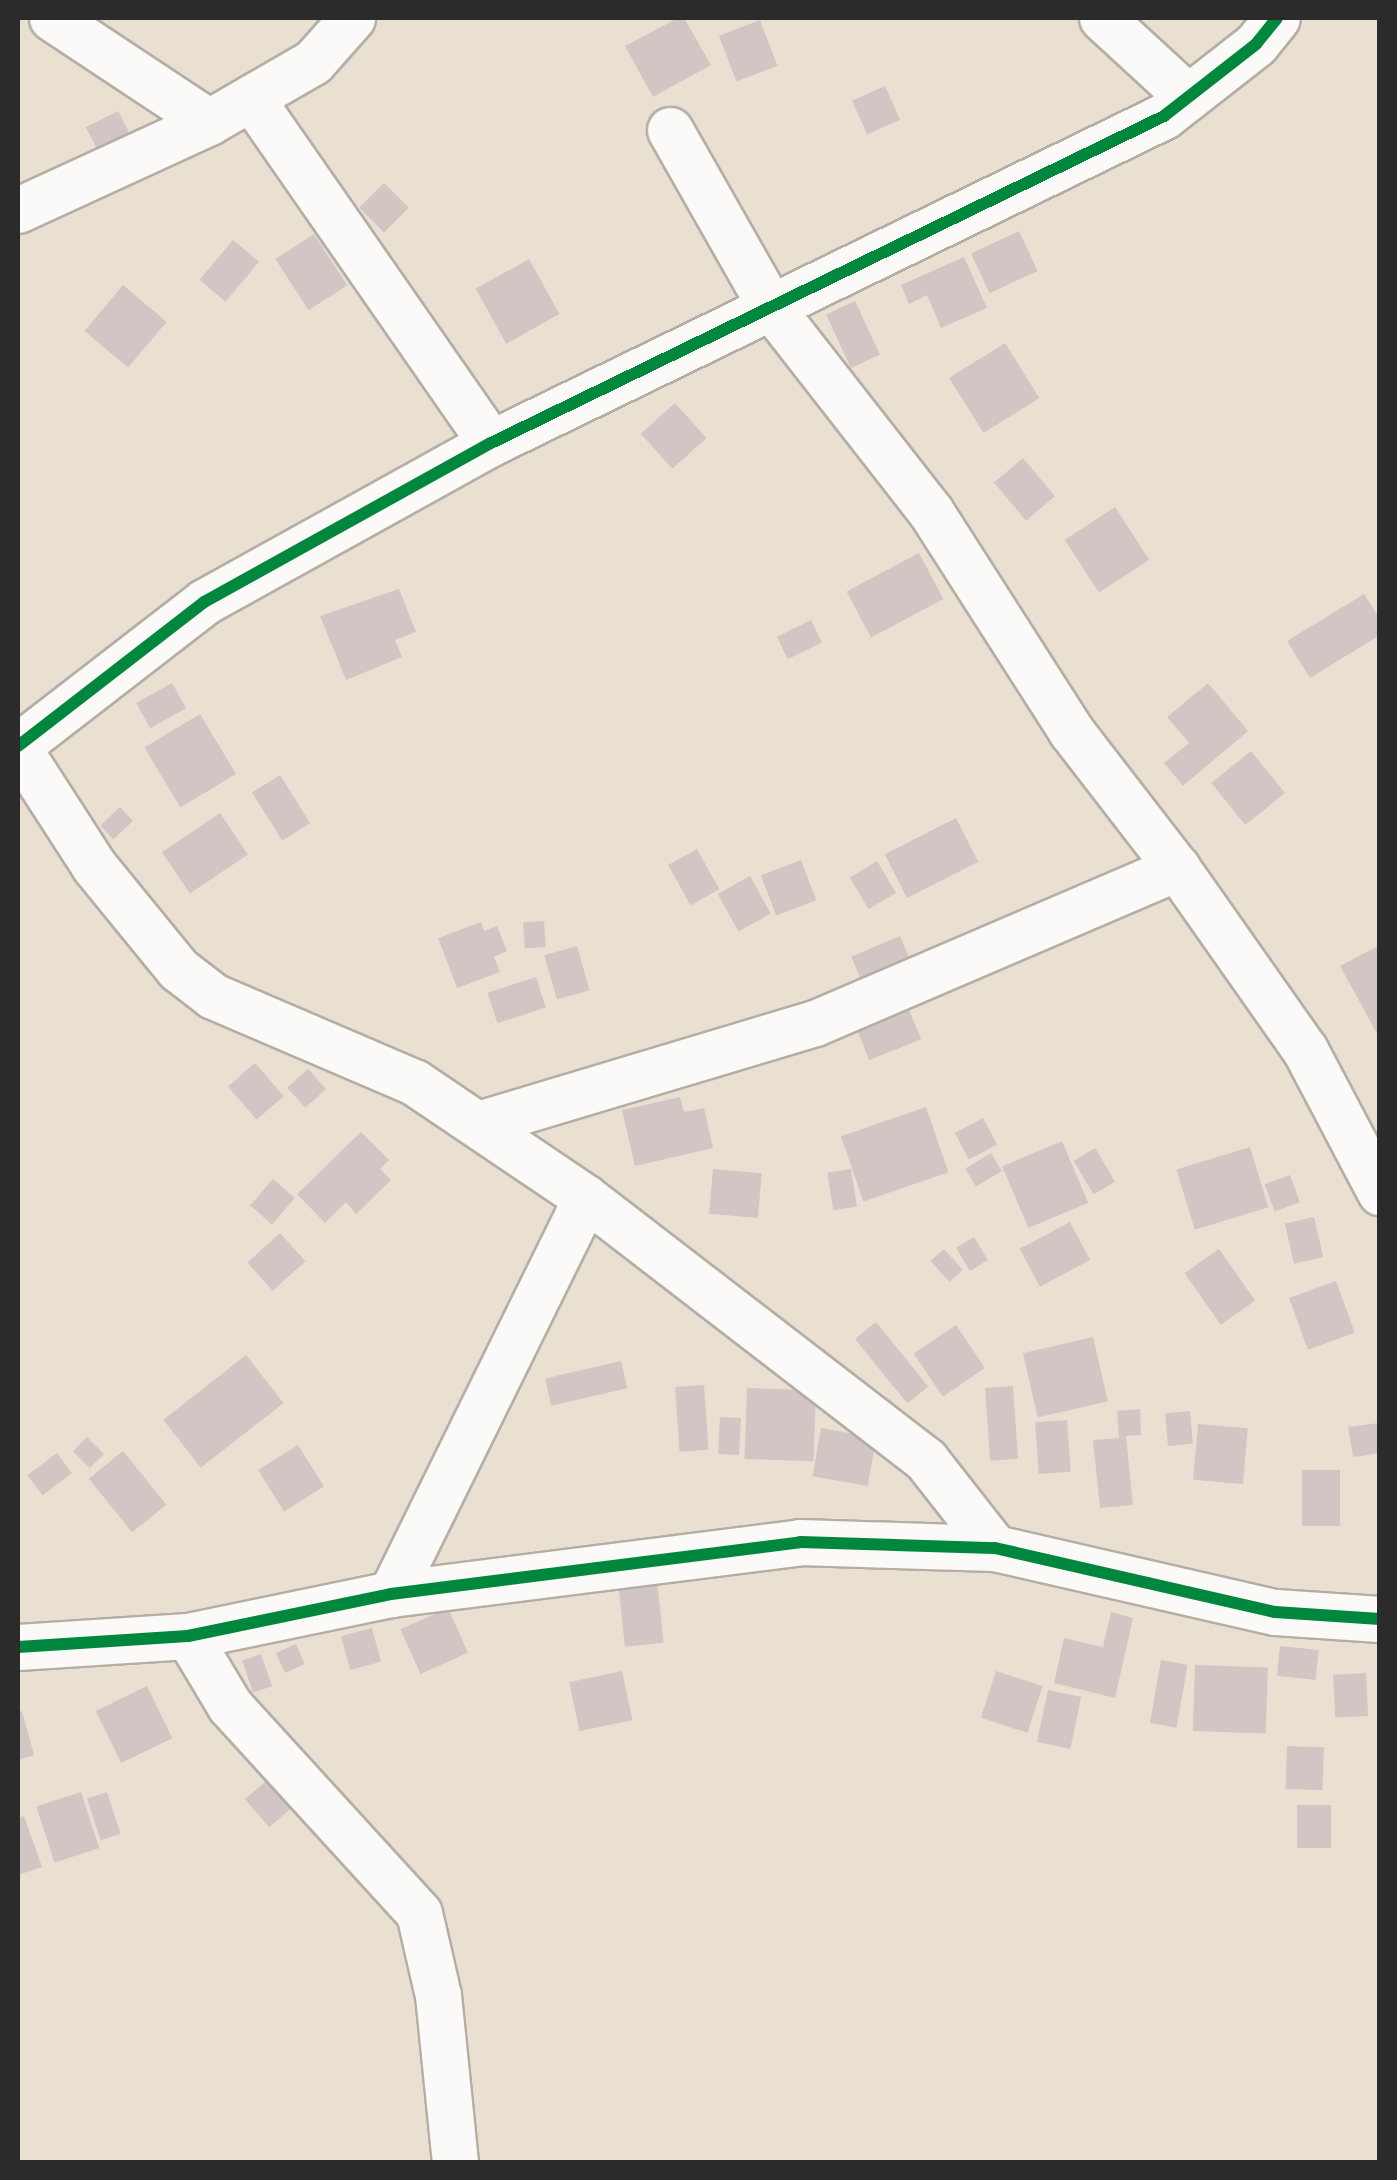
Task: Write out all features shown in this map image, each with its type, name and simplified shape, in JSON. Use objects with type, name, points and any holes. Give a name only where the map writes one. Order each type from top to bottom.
[{"type":"street","points":[[52,18],[209,122]]},
{"type":"street","points":[[18,210],[209,122],[313,62],[352,18]]},
{"type":"street","points":[[1102,18],[1188,97]]},
{"type":"street","points":[[994,1548],[926,1460],[586,1198],[414,1082],[213,996],[178,969],[94,866],[18,747],[204,602],[491,443],[1164,116],[1256,44],[1278,18]]},
{"type":"street","points":[[250,98],[491,443]]},
{"type":"street","points":[[670,130],[770,306],[932,512],[1071,731],[1176,868],[1305,1050],[1375,1172]]},
{"type":"street","points":[[478,1124],[815,1022],[1176,868]]},
{"type":"street","points":[[391,1594],[586,1198]]},
{"type":"street","points":[[18,1647],[188,1636],[391,1594],[800,1542],[994,1548],[1275,1612],[1380,1619]]},
{"type":"street","points":[[188,1636],[230,1706],[419,1913],[438,1995],[455,2162]]},
{"type":"building","points":[[684,18],[711,65],[653,97],[625,46]]},
{"type":"building","points":[[760,20],[778,66],[736,82],[719,36]]},
{"type":"building","points":[[885,86],[900,120],[867,134],[852,101]]},
{"type":"building","points":[[118,111],[134,143],[102,159],[86,127]]},
{"type":"building","points":[[384,183],[409,208],[384,232],[359,208]]},
{"type":"building","points":[[1019,231],[1038,271],[990,293],[971,253]]},
{"type":"building","points":[[314,234],[347,285],[309,310],[275,259]]},
{"type":"building","points":[[233,240],[259,262],[226,302],[200,280]]},
{"type":"building","points":[[964,257],[987,308],[941,328],[927,295],[909,304],[901,285]]},
{"type":"building","points":[[529,259],[560,314],[506,344],[476,289]]},
{"type":"building","points":[[123,285],[167,322],[128,368],[84,331]]},
{"type":"building","points":[[855,301],[880,354],[851,368],[826,315]]},
{"type":"building","points":[[1005,343],[1039,398],[983,433],[949,378]]},
{"type":"building","points":[[675,403],[706,438],[672,469],[641,434]]},
{"type":"building","points":[[1023,458],[1055,496],[1026,521],[994,482]]},
{"type":"building","points":[[1115,507],[1149,560],[1099,593],[1065,540]]},
{"type":"building","points":[[919,553],[943,599],[871,637],[847,591]]},
{"type":"building","points":[[399,589],[416,632],[395,640],[402,657],[346,680],[320,616]]},
{"type":"building","points":[[1364,594],[1380,619],[1380,635],[1310,678],[1287,641]]},
{"type":"building","points":[[811,620],[822,642],[788,659],[777,637]]},
{"type":"building","points":[[172,683],[186,708],[150,728],[136,703]]},
{"type":"building","points":[[1208,683],[1248,731],[1183,786],[1164,763],[1189,743],[1167,717]]},
{"type":"building","points":[[200,714],[236,774],[180,807],[144,747]]},
{"type":"building","points":[[1251,751],[1285,793],[1245,825],[1211,783]]},
{"type":"building","points":[[280,775],[310,823],[282,841],[252,792]]},
{"type":"building","points":[[120,807],[133,821],[113,839],[100,825]]},
{"type":"building","points":[[220,813],[248,854],[190,894],[162,852]]},
{"type":"building","points":[[956,818],[978,862],[907,898],[885,854]]},
{"type":"building","points":[[697,849],[719,889],[690,905],[668,865]]},
{"type":"building","points":[[801,860],[816,900],[776,916],[761,875]]},
{"type":"building","points":[[877,861],[896,893],[869,909],[850,877]]},
{"type":"building","points":[[750,876],[771,914],[738,932],[718,894]]},
{"type":"building","points":[[544,921],[546,947],[525,948],[523,922]]},
{"type":"building","points":[[481,922],[484,931],[497,926],[507,951],[494,957],[500,972],[457,988],[438,938]]},
{"type":"building","points":[[900,936],[916,973],[867,994],[851,957]]},
{"type":"building","points":[[1380,945],[1380,1039],[1340,966]]},
{"type":"building","points":[[577,946],[590,990],[557,1000],[544,955]]},
{"type":"building","points":[[536,977],[546,1007],[497,1023],[487,993]]},
{"type":"building","points":[[902,992],[921,1039],[869,1060],[850,1013]]},
{"type":"building","points":[[255,1063],[284,1096],[257,1120],[228,1087]]},
{"type":"building","points":[[308,1069],[326,1089],[305,1108],[287,1088]]},
{"type":"building","points":[[680,1097],[684,1112],[704,1108],[713,1148],[635,1166],[622,1110]]},
{"type":"building","points":[[926,1107],[948,1172],[863,1202],[841,1136]]},
{"type":"building","points":[[983,1118],[997,1144],[969,1160],[955,1133]]},
{"type":"building","points":[[361,1132],[389,1160],[380,1169],[391,1180],[356,1214],[346,1202],[325,1223],[297,1194]]},
{"type":"building","points":[[1062,1141],[1088,1203],[1028,1228],[1002,1166]]},
{"type":"building","points":[[1250,1147],[1268,1207],[1195,1230],[1176,1170]]},
{"type":"building","points":[[1095,1148],[1115,1181],[1094,1194],[1074,1161]]},
{"type":"building","points":[[991,1153],[1002,1171],[976,1186],[965,1168]]},
{"type":"building","points":[[713,1169],[762,1173],[758,1218],[709,1214]]},
{"type":"building","points":[[851,1169],[857,1207],[833,1210],[827,1173]]},
{"type":"building","points":[[1290,1175],[1300,1202],[1275,1211],[1265,1184]]},
{"type":"building","points":[[273,1179],[295,1198],[272,1224],[250,1205]]},
{"type":"building","points":[[1314,1217],[1323,1257],[1294,1264],[1285,1224]]},
{"type":"building","points":[[1070,1222],[1090,1260],[1040,1287],[1020,1249]]},
{"type":"building","points":[[280,1233],[305,1261],[273,1291],[247,1262]]},
{"type":"building","points":[[974,1237],[988,1260],[970,1271],[956,1248]]},
{"type":"building","points":[[944,1249],[963,1270],[949,1282],[931,1261]]},
{"type":"building","points":[[1219,1249],[1255,1301],[1221,1325],[1185,1273]]},
{"type":"building","points":[[1336,1281],[1355,1333],[1308,1350],[1289,1298]]},
{"type":"building","points":[[876,1322],[928,1387],[907,1403],[855,1339]]},
{"type":"building","points":[[956,1325],[985,1368],[943,1397],[914,1354]]},
{"type":"building","points":[[1093,1337],[1108,1401],[1038,1418],[1023,1353]]},
{"type":"building","points":[[246,1355],[284,1403],[201,1468],[163,1420]]},
{"type":"building","points":[[621,1361],[627,1388],[551,1406],[545,1379]]},
{"type":"building","points":[[704,1385],[709,1450],[680,1452],[675,1387]]},
{"type":"building","points":[[1013,1386],[1018,1459],[990,1461],[985,1388]]},
{"type":"building","points":[[747,1388],[816,1390],[813,1461],[745,1459]]},
{"type":"building","points":[[1140,1409],[1141,1435],[1126,1436],[1133,1505],[1100,1508],[1093,1440],[1119,1438],[1117,1411]]},
{"type":"building","points":[[1190,1411],[1193,1444],[1168,1446],[1165,1413]]},
{"type":"building","points":[[720,1417],[741,1418],[739,1455],[718,1454]]},
{"type":"building","points":[[1067,1420],[1071,1472],[1039,1474],[1035,1422]]},
{"type":"building","points":[[1379,1423],[1380,1453],[1353,1457],[1348,1427]]},
{"type":"building","points":[[1198,1424],[1248,1428],[1243,1484],[1193,1480]]},
{"type":"building","points":[[821,1428],[876,1438],[868,1486],[812,1476]]},
{"type":"building","points":[[87,1437],[104,1454],[90,1468],[73,1451]]},
{"type":"building","points":[[298,1445],[324,1487],[284,1511],[258,1470]]},
{"type":"building","points":[[123,1451],[166,1505],[132,1532],[89,1479]]},
{"type":"building","points":[[57,1453],[72,1473],[42,1495],[27,1475]]},
{"type":"building","points":[[1302,1470],[1340,1470],[1340,1526],[1302,1526]]},
{"type":"building","points":[[657,1579],[664,1643],[625,1647],[618,1583]]},
{"type":"building","points":[[448,1608],[468,1653],[420,1674],[400,1629]]},
{"type":"building","points":[[1111,1612],[1133,1618],[1115,1698],[1054,1683],[1064,1638],[1103,1647]]},
{"type":"building","points":[[372,1628],[381,1662],[350,1670],[341,1636]]},
{"type":"building","points":[[296,1644],[305,1664],[285,1673],[276,1653]]},
{"type":"building","points":[[1280,1646],[1319,1650],[1316,1680],[1277,1676]]},
{"type":"building","points":[[261,1654],[272,1686],[253,1693],[242,1661]]},
{"type":"building","points":[[1161,1660],[1188,1665],[1176,1728],[1150,1723]]},
{"type":"building","points":[[1195,1665],[1268,1668],[1266,1734],[1193,1731]]},
{"type":"building","points":[[622,1671],[632,1720],[580,1731],[569,1682]]},
{"type":"building","points":[[996,1671],[1043,1686],[1027,1733],[981,1718]]},
{"type":"building","points":[[1366,1673],[1368,1716],[1335,1718],[1333,1675]]},
{"type":"building","points":[[147,1686],[172,1738],[121,1763],[96,1711]]},
{"type":"building","points":[[1048,1690],[1081,1697],[1070,1749],[1037,1742]]},
{"type":"building","points":[[22,1711],[34,1755],[18,1760],[18,1712]]},
{"type":"building","points":[[1287,1746],[1324,1747],[1322,1790],[1285,1789]]},
{"type":"building","points":[[275,1773],[299,1801],[269,1827],[245,1799]]},
{"type":"building","points":[[81,1792],[99,1848],[55,1863],[36,1807]]},
{"type":"building","points":[[107,1792],[121,1834],[101,1840],[87,1798]]},
{"type":"building","points":[[1297,1805],[1331,1805],[1331,1848],[1297,1848]]},
{"type":"building","points":[[24,1816],[42,1867],[18,1875],[18,1818]]},
{"type":"cycle path","points":[[18,746],[204,602],[491,443],[1164,116],[1256,44],[1277,18]]},
{"type":"cycle path","points":[[18,1647],[188,1636],[391,1594],[800,1542],[995,1548],[1275,1612],[1380,1619]]}]
